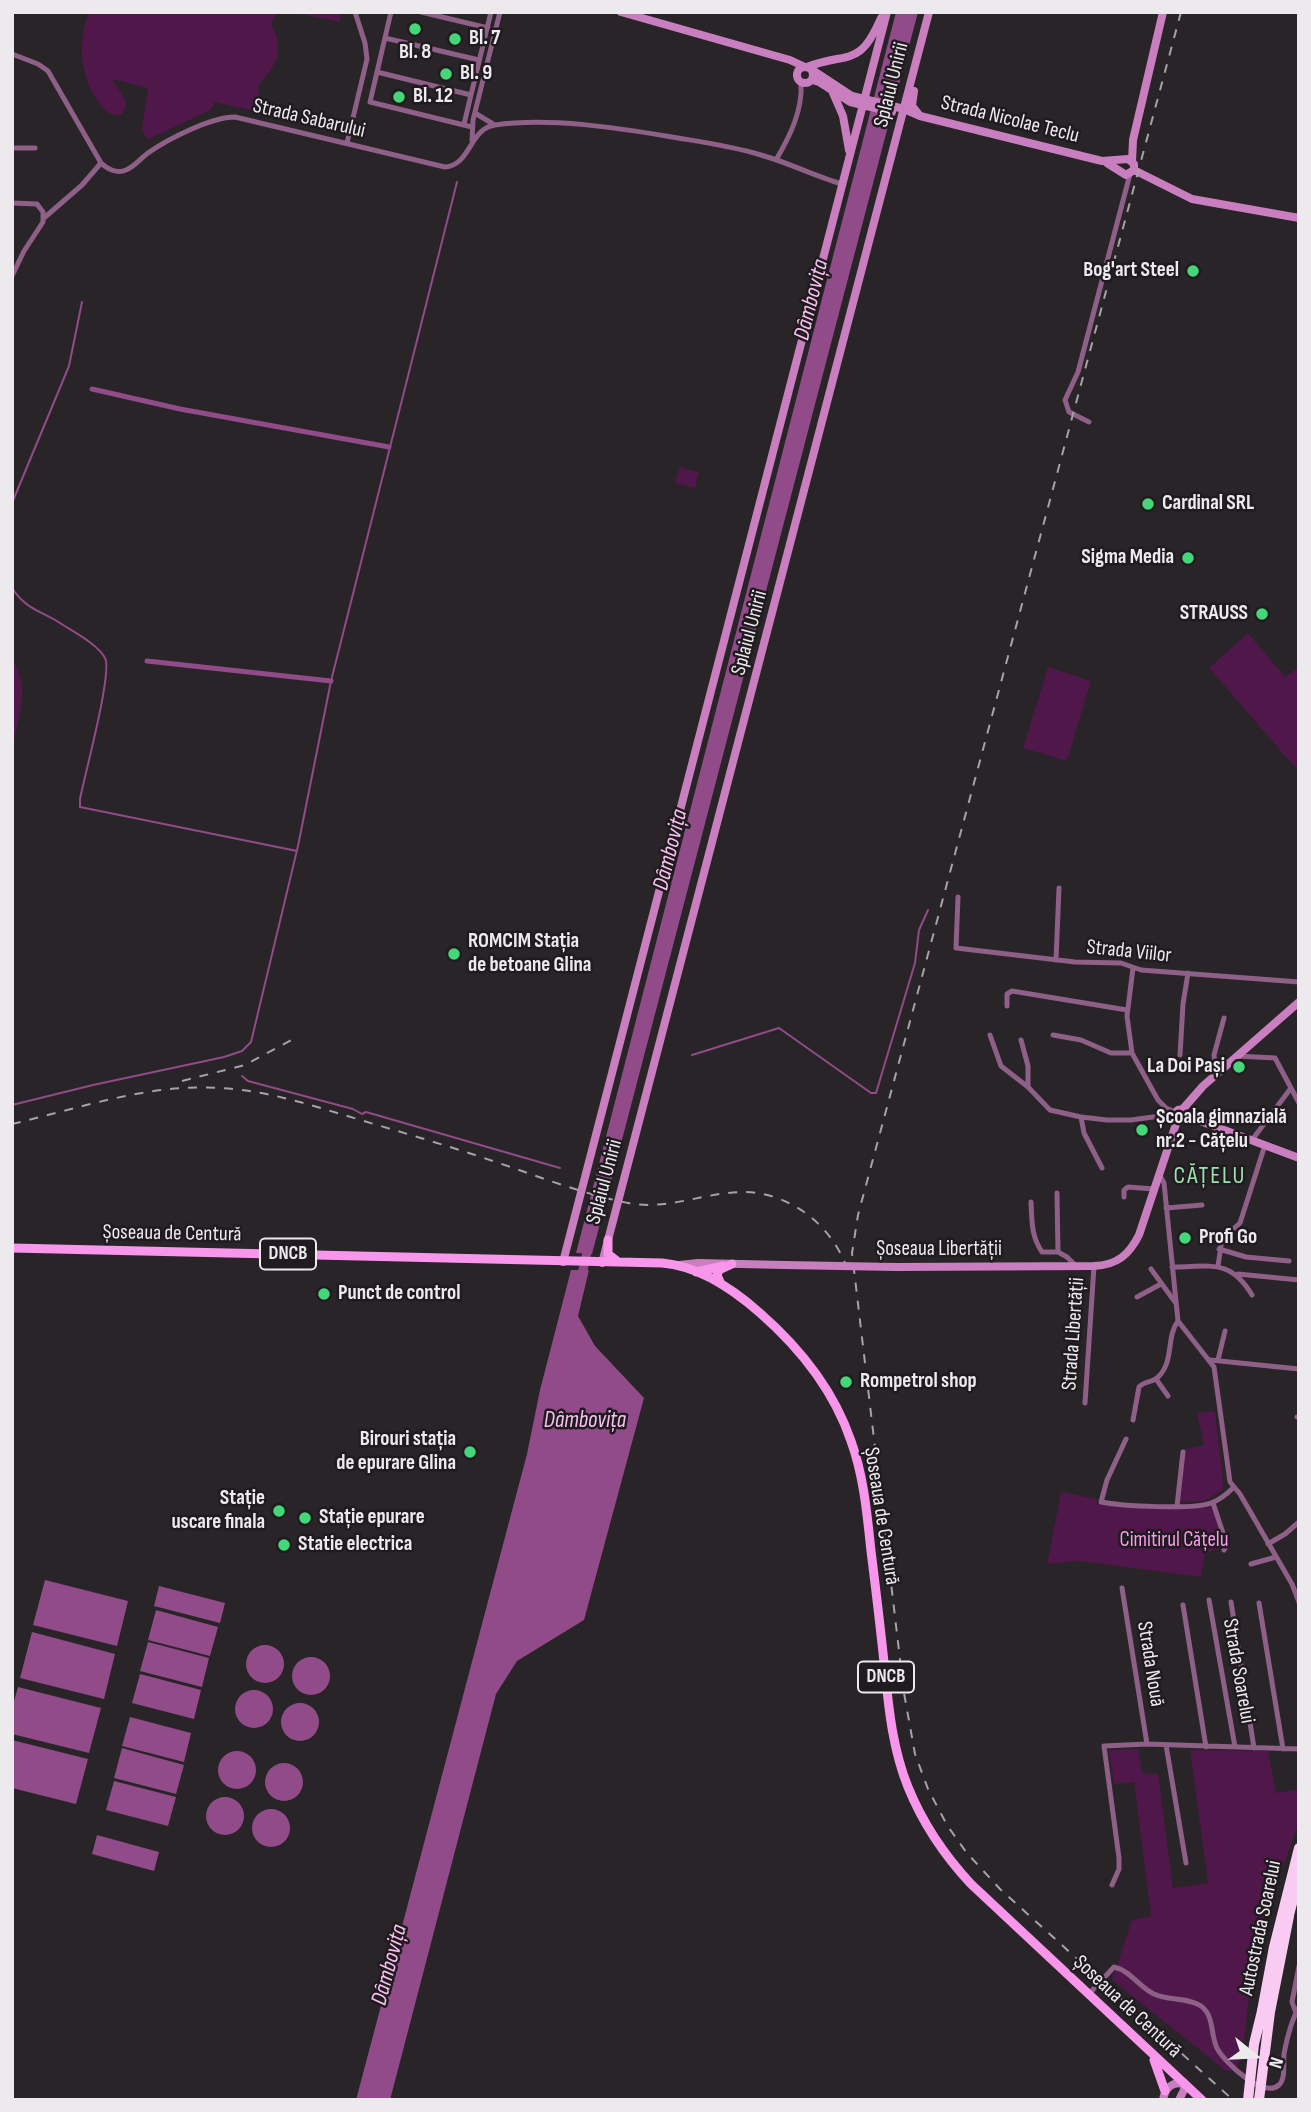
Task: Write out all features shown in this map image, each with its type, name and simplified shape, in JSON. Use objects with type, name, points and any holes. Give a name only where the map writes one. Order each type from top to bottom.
[{"type":"highway","name":"Autostrada Soarelui","points":[[1250,2100],[1256,2027],[1299,1848]]},
{"type":"highway","name":"Autostrada Soarelui","points":[[1261,2100],[1270,2012],[1299,1877]]},
{"type":"main road","points":[[621,12],[775,55],[808,68],[865,103]]},
{"type":"main road","points":[[799,78],[799,69],[846,58],[861,50],[872,37],[885,12]]},
{"type":"main road","name":"Splaiul Unirii","points":[[568,1262],[842,184],[865,103],[885,12]]},
{"type":"main road","name":"Splaiul Unirii","points":[[602,1263],[929,12]]},
{"type":"main road","points":[[1126,167],[1163,12]]},
{"type":"main road","points":[[775,55],[788,63],[805,84],[812,80],[819,82],[848,101],[865,103]]},
{"type":"main road","points":[[917,60],[918,75],[912,104],[914,111],[920,116]]},
{"type":"main road","points":[[808,68],[813,73],[812,80]]},
{"type":"main road","points":[[831,90],[843,116],[849,144],[848,161]]},
{"type":"main road","name":"Strada Nicolae Teclu","points":[[865,103],[1126,167],[1192,199],[1299,218]]},
{"type":"main road","name":"Șoseaua Libertății","points":[[677,1265],[698,1262],[727,1265],[896,1267],[1076,1267],[1111,1264],[1129,1252],[1139,1235],[1179,1114],[1216,1074],[1299,1002]]},
{"type":"main road","points":[[1179,1114],[1299,1158]]},
{"type":"main road","points":[[608,1240],[610,1257],[622,1263]]},
{"type":"main road","name":"Șoseaua de Centură","points":[[12,1248],[662,1263],[677,1265],[721,1284],[762,1314],[799,1352],[831,1397],[846,1428],[866,1501],[893,1737],[902,1771],[922,1818],[944,1853],[971,1884],[1202,2100]]},
{"type":"main road","points":[[696,1272],[727,1265]]},
{"type":"main road","points":[[721,1284],[717,1275],[727,1265]]},
{"type":"main road","points":[[1147,2050],[1159,2069],[1164,2095]]},
{"type":"main road","points":[[1164,2095],[1172,2084],[1184,2083],[1179,2100]]},
{"type":"street","points":[[347,144],[367,59],[355,12]]},
{"type":"street","points":[[391,12],[370,102],[464,124],[473,120],[496,125],[569,125],[633,131],[741,149],[842,184]]},
{"type":"street","points":[[421,12],[497,26]]},
{"type":"street","points":[[464,124],[491,12]]},
{"type":"street","points":[[472,143],[473,120],[500,12]]},
{"type":"street","points":[[385,38],[479,60]]},
{"type":"street","points":[[12,54],[48,71],[101,163],[82,185],[44,218]]},
{"type":"street","points":[[377,72],[471,95]]},
{"type":"street","points":[[776,160],[798,112],[799,78]]},
{"type":"street","name":"Strada Sabarului","points":[[101,163],[112,170],[126,170],[153,150],[226,117],[445,167],[458,163],[484,128]]},
{"type":"street","points":[[473,120],[484,128],[496,125]]},
{"type":"street","points":[[12,148],[35,148]]},
{"type":"street","points":[[1090,422],[1069,412],[1065,400],[1078,372],[1124,197],[1126,167]]},
{"type":"street","points":[[12,203],[37,204],[42,209],[44,218],[12,276]]},
{"type":"street","points":[[1056,960],[1059,888]]},
{"type":"street","name":"Strada Viilor","points":[[958,897],[956,948],[1056,960],[1121,963],[1133,968],[1299,982]]},
{"type":"street","points":[[1133,968],[1127,1010],[1132,1053],[1158,1100],[1166,1108],[1179,1114]]},
{"type":"street","points":[[1180,1055],[1188,973]]},
{"type":"street","points":[[1007,1006],[1007,994],[1012,991],[1127,1010]]},
{"type":"street","points":[[1216,1074],[1214,1055],[1224,1018]]},
{"type":"street","points":[[990,1035],[1001,1066],[1028,1087],[1050,1110],[1081,1117],[1124,1120],[1179,1114]]},
{"type":"street","points":[[1053,1035],[1081,1040],[1111,1053],[1132,1053]]},
{"type":"street","points":[[1021,1040],[1028,1066],[1028,1087]]},
{"type":"street","points":[[1237,1056],[1275,1058],[1299,1103]]},
{"type":"street","points":[[1252,1140],[1291,1088]]},
{"type":"street","points":[[1081,1117],[1084,1133],[1102,1168]]},
{"type":"street","points":[[1218,1266],[1219,1249],[1224,1236],[1240,1223],[1265,1145]]},
{"type":"street","points":[[1159,1174],[1164,1181],[1178,1321],[1210,1360],[1215,1371],[1228,1473],[1234,1488],[1295,1590],[1299,1602]]},
{"type":"street","points":[[1124,1197],[1124,1190],[1128,1187],[1154,1189]]},
{"type":"street","points":[[1057,1193],[1058,1252]]},
{"type":"street","points":[[1031,1202],[1033,1238],[1042,1252],[1058,1252],[1067,1256],[1076,1267]]},
{"type":"street","points":[[1166,1208],[1202,1205]]},
{"type":"street","points":[[1219,1249],[1246,1257],[1289,1261]]},
{"type":"street","name":"Strada Libertății","points":[[1085,1403],[1094,1266]]},
{"type":"street","points":[[1172,1267],[1218,1266],[1242,1280],[1252,1296]]},
{"type":"street","points":[[1151,1269],[1175,1302]]},
{"type":"street","points":[[1234,1274],[1299,1280]]},
{"type":"street","points":[[1137,1297],[1161,1284]]},
{"type":"street","points":[[1133,1420],[1139,1387],[1156,1379],[1168,1361],[1172,1331],[1178,1321]]},
{"type":"street","points":[[1218,1360],[1226,1331]]},
{"type":"street","points":[[1210,1360],[1299,1369]]},
{"type":"street","points":[[1156,1379],[1168,1395]]},
{"type":"street","points":[[1126,1439],[1107,1480],[1101,1502],[1149,1506],[1213,1503],[1234,1488]]},
{"type":"street","points":[[1177,1506],[1183,1452]]},
{"type":"street","points":[[1213,1503],[1227,1545],[1224,1550]]},
{"type":"street","points":[[1268,1544],[1299,1522]]},
{"type":"street","points":[[1251,1564],[1276,1557]]},
{"type":"street","name":"Strada Nouă","points":[[1122,1588],[1147,1744]]},
{"type":"street","name":"Strada Soarelui","points":[[1209,1600],[1235,1747]]},
{"type":"street","points":[[1231,1602],[1254,1748]]},
{"type":"street","points":[[1259,1604],[1283,1749]]},
{"type":"street","points":[[1183,1605],[1206,1747]]},
{"type":"street","name":"Strada Soarelui","points":[[1112,1885],[1117,1875],[1119,1858],[1104,1746],[1147,1744],[1299,1749]]},
{"type":"street","points":[[1166,1745],[1186,1863]]},
{"type":"street","points":[[1088,1995],[1114,1967],[1133,1976],[1153,1993],[1200,2006],[1209,2015],[1214,2040],[1220,2053],[1252,2082],[1269,2089],[1276,2087],[1282,2080],[1284,2055],[1297,2010],[1292,2003],[1299,1966]]},
{"type":"green space","points":[[89,12],[286,12],[275,16],[271,23],[278,51],[275,63],[258,87],[259,95],[265,103],[264,110],[259,112],[215,102],[210,110],[147,140],[142,129],[148,88],[112,79],[126,105],[122,114],[118,115],[106,111],[88,82],[82,47]]},
{"type":"green space","points":[[290,12],[341,12],[340,22]]},
{"type":"green space","points":[[680,465],[682,468],[699,472],[695,488],[675,483]]},
{"type":"green space","points":[[1248,633],[1285,677],[1299,667],[1299,768],[1293,765],[1209,668]]},
{"type":"green space","points":[[12,660],[18,671],[22,694],[12,753]]},
{"type":"green space","points":[[1048,667],[1091,681],[1067,761],[1023,748]]},
{"type":"green space","points":[[1215,1411],[1224,1489],[1205,1501],[1178,1502],[1185,1449],[1204,1445],[1197,1413]]},
{"type":"green space","name":"Cimitirul Cățelu","points":[[1061,1492],[1097,1499],[1097,1504],[1150,1509],[1213,1507],[1225,1547],[1205,1553],[1201,1577],[1080,1561],[1047,1564]]},
{"type":"green space","points":[[1138,1749],[1143,1774],[1158,1773],[1173,1888],[1208,1883],[1190,1750],[1268,1751],[1276,1793],[1299,1789],[1299,1822],[1265,1917],[1250,1990],[1242,2057],[1234,2071],[1226,2071],[1112,1980],[1132,1920],[1151,1916],[1134,1782],[1114,1784],[1109,1750]]},
{"type":"water","points":[[896,12],[918,12],[592,1254],[576,1253]]},
{"type":"water","name":"Dâmbovița","points":[[571,1270],[589,1270],[578,1316],[595,1346],[644,1398],[584,1620],[517,1661],[496,1694],[390,2100],[356,2100],[527,1454],[540,1390]]},
{"type":"water","points":[[45,1580],[128,1601],[117,1646],[33,1625]]},
{"type":"water","points":[[159,1586],[225,1603],[220,1623],[154,1606]]},
{"type":"water","points":[[156,1610],[218,1627],[210,1656],[148,1640]]},
{"type":"water","points":[[32,1632],[115,1654],[104,1699],[20,1678]]},
{"type":"water","points":[[148,1642],[209,1658],[202,1687],[140,1671]]},
{"type":"water","points":[[265,1645],[279,1650],[284,1664],[279,1678],[265,1683],[251,1678],[246,1664],[251,1650]]},
{"type":"water","points":[[311,1657],[325,1662],[330,1676],[325,1690],[311,1695],[297,1690],[292,1676],[297,1662]]},
{"type":"water","points":[[140,1674],[201,1690],[194,1719],[132,1703]]},
{"type":"water","points":[[18,1687],[101,1708],[89,1753],[12,1734],[12,1708]]},
{"type":"water","points":[[254,1690],[268,1695],[273,1709],[268,1723],[254,1728],[240,1723],[235,1709],[240,1695]]},
{"type":"water","points":[[300,1703],[314,1708],[319,1722],[314,1736],[300,1741],[286,1736],[281,1722],[286,1708]]},
{"type":"water","points":[[130,1717],[191,1733],[184,1762],[122,1746]]},
{"type":"water","points":[[12,1740],[88,1759],[76,1804],[12,1788]]},
{"type":"water","points":[[122,1748],[184,1765],[176,1794],[114,1778]]},
{"type":"water","points":[[237,1751],[251,1756],[256,1770],[251,1784],[237,1789],[223,1784],[218,1770],[223,1756]]},
{"type":"water","points":[[284,1763],[298,1768],[303,1782],[298,1796],[284,1801],[270,1796],[265,1782],[270,1768]]},
{"type":"water","points":[[114,1781],[176,1797],[168,1826],[106,1810]]},
{"type":"water","points":[[225,1797],[239,1802],[244,1816],[239,1830],[225,1835],[211,1830],[206,1816],[211,1802]]},
{"type":"water","points":[[271,1809],[285,1814],[290,1828],[285,1842],[271,1847],[257,1842],[252,1828],[257,1814]]},
{"type":"water","points":[[97,1835],[159,1852],[154,1871],[92,1854]]},
{"type":"waterway","points":[[12,1105],[224,1057],[242,1051],[251,1042],[298,846],[331,681],[457,182]]},
{"type":"waterway","points":[[12,503],[69,366],[82,302]]},
{"type":"waterway","points":[[92,389],[180,409],[389,447]]},
{"type":"waterway","points":[[12,588],[23,602],[86,640],[105,658],[102,703],[80,807],[297,851]]},
{"type":"waterway","points":[[147,661],[331,681]]},
{"type":"waterway","points":[[692,1055],[779,1028],[871,1093],[876,1093],[915,963],[919,930],[928,910]]},
{"type":"waterway","points":[[242,1076],[248,1081],[353,1109],[362,1114],[366,1112],[560,1168]]},
{"type":"waterway","name":"Dâmbovița","points":[[580,1282],[589,1244]]},
{"type":"railway","points":[[1181,12],[858,1215],[852,1253],[904,1693],[915,1754],[928,1789],[947,1825],[966,1852],[1000,1889],[1233,2100]]},
{"type":"railway","points":[[182,1081],[245,1065],[295,1038]]},
{"type":"railway","points":[[12,1124],[116,1098],[168,1089],[194,1087],[252,1091],[329,1110],[464,1151],[572,1188],[628,1203],[665,1204],[738,1192],[774,1197],[800,1209],[821,1226],[837,1248],[849,1273]]},
{"type":"place","name":"Bl. 8","points":[[415,29]]},
{"type":"place","name":"Bl. 7","points":[[455,39]]},
{"type":"place","name":"Bl. 9","points":[[446,74]]},
{"type":"place","name":"Bl. 12","points":[[399,97]]},
{"type":"place","name":"Bog'art Steel","points":[[1193,271]]},
{"type":"place","name":"Cardinal SRL","points":[[1148,504]]},
{"type":"place","name":"Sigma Media","points":[[1188,558]]},
{"type":"place","name":"STRAUSS","points":[[1262,614]]},
{"type":"place","name":"ROMCIM Stația de betoane Glina","points":[[454,954]]},
{"type":"place","name":"La Doi Pași","points":[[1239,1067]]},
{"type":"place","name":"Școala gimnazială nr.2 - Cățelu","points":[[1142,1130]]},
{"type":"place","name":"Profi Go","points":[[1185,1238]]},
{"type":"place","name":"Punct de control","points":[[324,1294]]},
{"type":"place","name":"Rompetrol shop","points":[[846,1382]]},
{"type":"place","name":"Birouri stația de epurare Glina","points":[[470,1452]]},
{"type":"place","name":"Stație uscare finala","points":[[279,1511]]},
{"type":"place","name":"Stație epurare","points":[[305,1518]]},
{"type":"place","name":"Statie electrica","points":[[284,1545]]},
{"type":"district","name":"CĂȚELU","points":[[1210,1177]]}]
